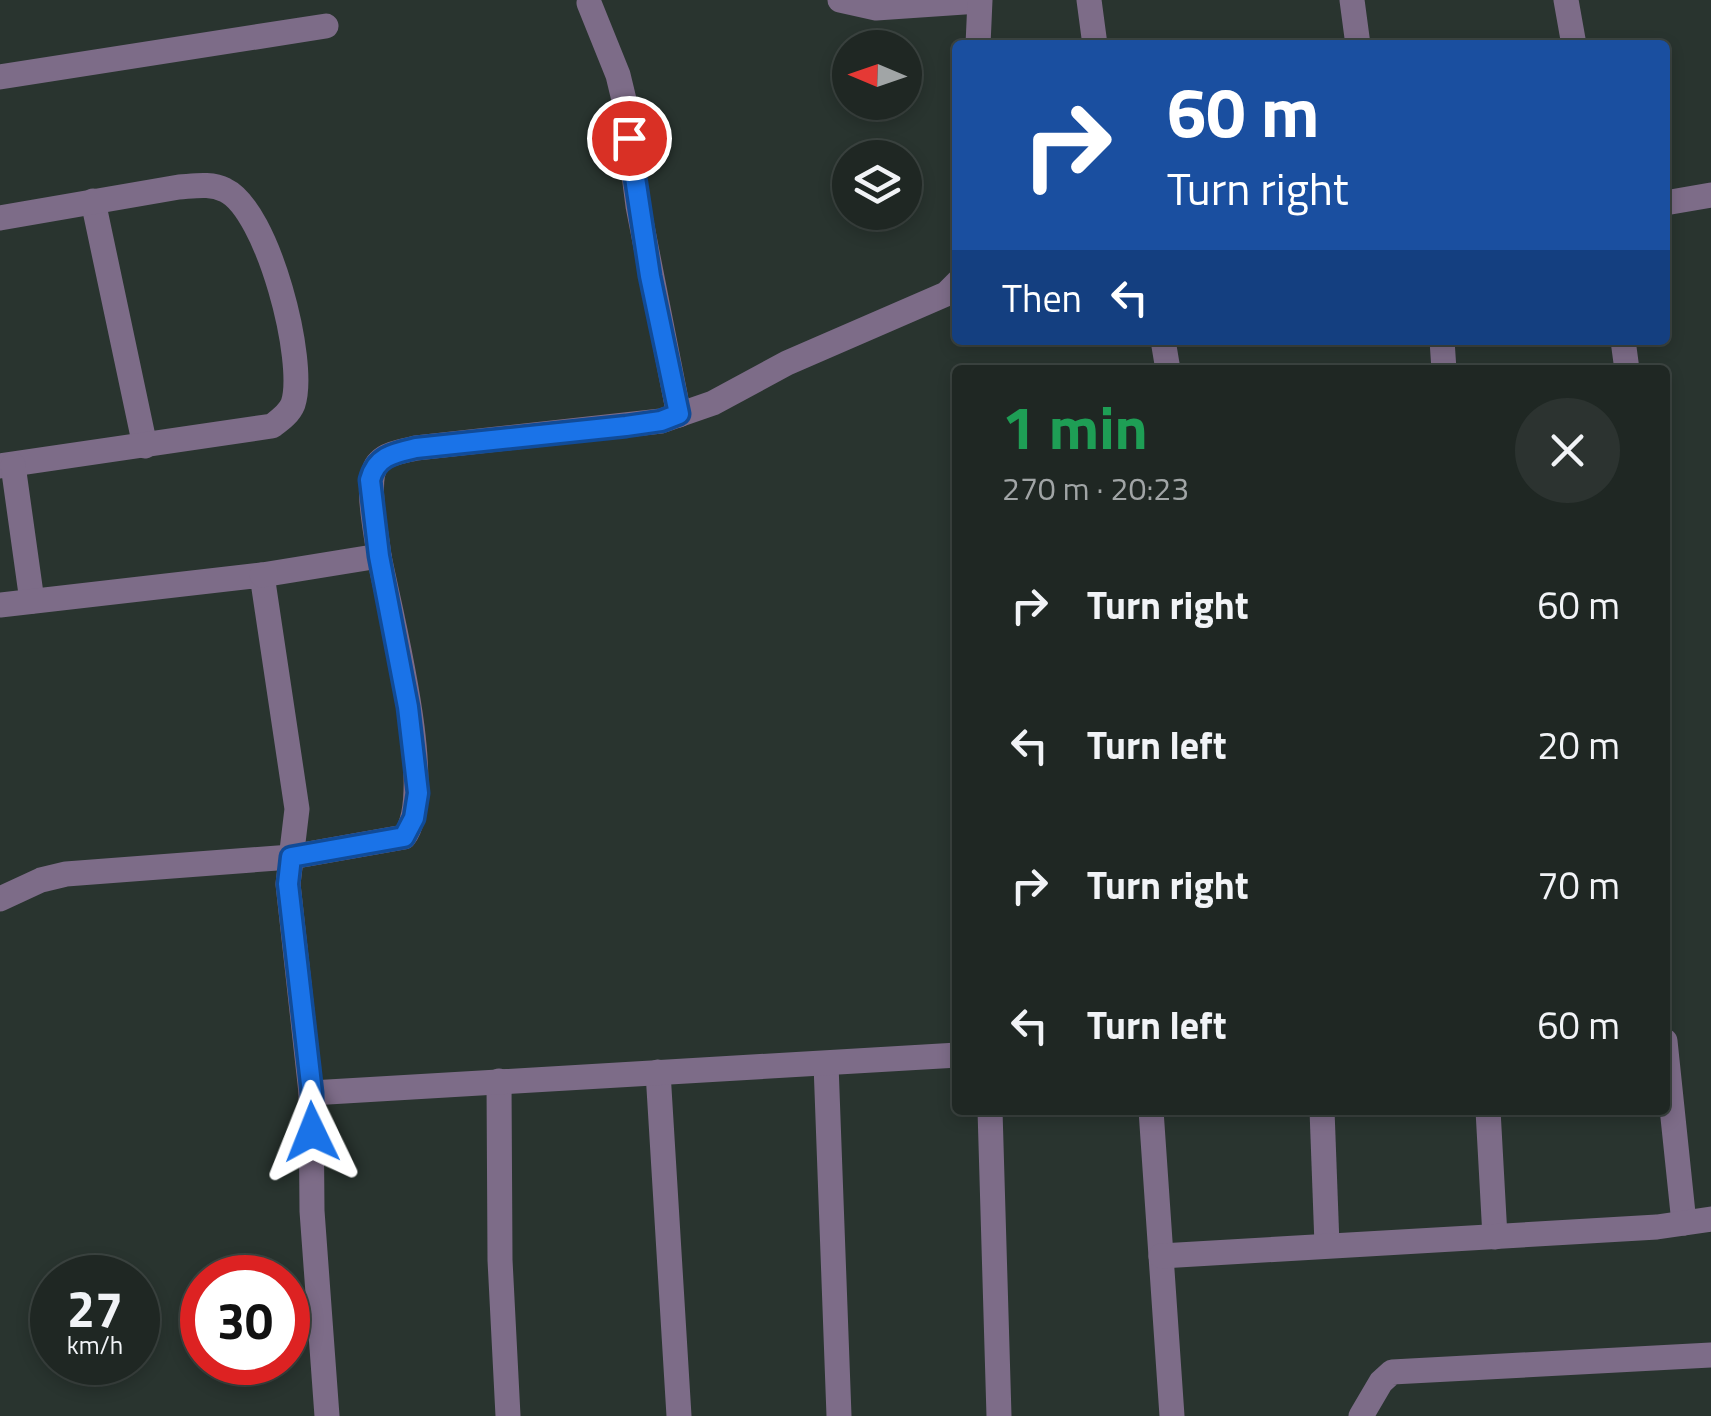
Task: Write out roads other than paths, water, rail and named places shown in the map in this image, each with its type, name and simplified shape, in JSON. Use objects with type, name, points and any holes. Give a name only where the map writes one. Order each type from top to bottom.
[{"type":"street","points":[[840,0],[876,8],[979,0],[978,40]]},
{"type":"street","points":[[1089,0],[1093,40]]},
{"type":"street","points":[[1352,0],[1357,40]]},
{"type":"street","points":[[1566,0],[1573,40]]},
{"type":"street","points":[[597,1],[625,104],[638,206],[679,414]]},
{"type":"street","points":[[0,77],[326,26]]},
{"type":"street","points":[[0,218],[204,185],[225,190],[239,200],[254,220],[272,258],[286,314],[294,376],[294,402],[272,426],[6,466],[32,601]]},
{"type":"street","points":[[1670,202],[1711,195]]},
{"type":"street","points":[[93,201],[144,446]]},
{"type":"street","points":[[0,899],[41,880],[66,874],[291,857],[404,837],[414,818],[418,793],[408,707],[379,556],[370,480],[377,463],[416,448],[661,421],[713,403],[787,363],[952,288]]},
{"type":"street","points":[[0,605],[262,575],[379,556]]},
{"type":"street","points":[[262,575],[296,809],[288,884],[312,1093],[312,1211],[327,1416]]},
{"type":"street","points":[[312,1093],[952,1055]]},
{"type":"street","points":[[826,1064],[839,1416]]},
{"type":"street","points":[[658,1072],[679,1416]]},
{"type":"street","points":[[499,1081],[500,1260],[508,1416]]},
{"type":"street","points":[[1670,1089],[1684,1223]]},
{"type":"street","points":[[990,1115],[999,1416]]},
{"type":"street","points":[[1151,1115],[1172,1416]]},
{"type":"street","points":[[1322,1115],[1327,1244]]},
{"type":"street","points":[[1488,1115],[1495,1237]]},
{"type":"street","points":[[1161,1256],[1711,1220]]},
{"type":"street","points":[[1361,1416],[1380,1382],[1392,1372],[1711,1355]]}]
